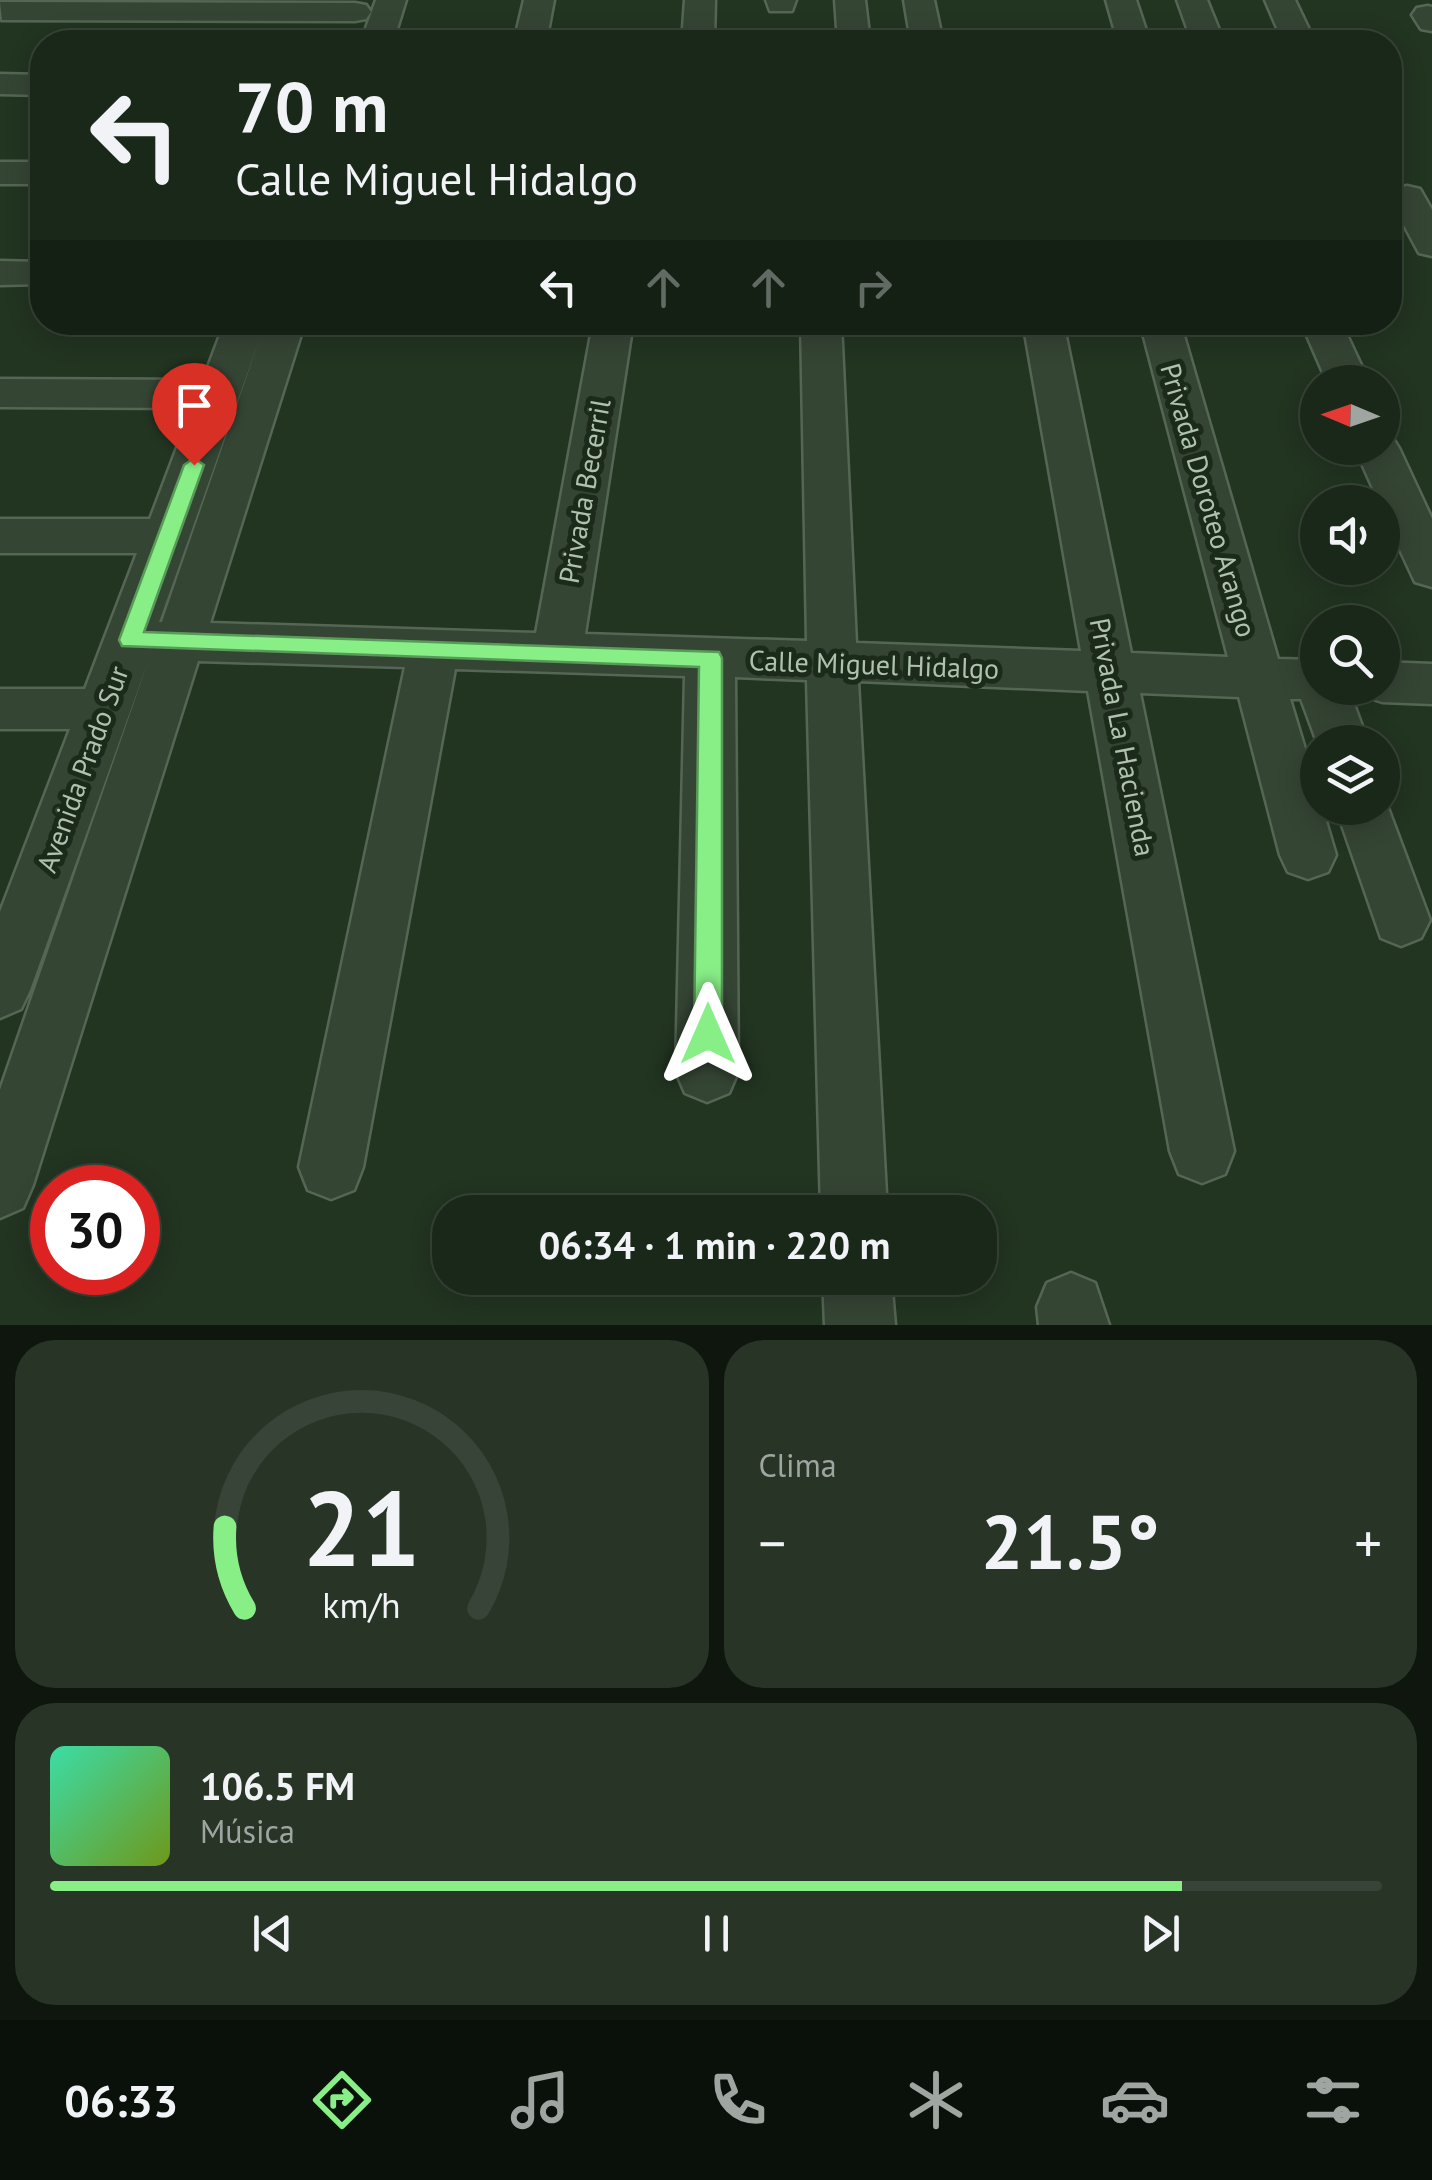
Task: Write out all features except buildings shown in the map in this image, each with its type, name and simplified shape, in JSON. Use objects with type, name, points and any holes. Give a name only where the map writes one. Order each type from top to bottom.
[{"type":"street","points":[[381,30],[391,0]]},
{"type":"street","points":[[533,30],[539,0]]},
{"type":"street","points":[[699,30],[700,0]]},
{"type":"street","points":[[850,0],[853,30]]},
{"type":"street","points":[[919,0],[925,30]]},
{"type":"street","points":[[1121,0],[1130,30]]},
{"type":"street","points":[[1192,0],[1203,30]]},
{"type":"street","points":[[1280,0],[1294,30]]},
{"type":"street","points":[[2,10],[357,6],[349,30]]},
{"type":"street","points":[[0,84],[30,85]]},
{"type":"street","points":[[0,173],[30,173]]},
{"type":"street","points":[[1410,197],[1432,245]]},
{"type":"street","points":[[0,273],[30,274]]},
{"type":"street","name":"Avenida Prado Sur","points":[[0,990],[12,928],[104,709],[155,641],[168,536],[240,335]]},
{"type":"street","points":[[0,1186],[155,641],[280,335]]},
{"type":"street","name":"Privada Becerril","points":[[557,654],[611,335]]},
{"type":"street","points":[[821,335],[853,1195]]},
{"type":"street","name":"Privada La Hacienda","points":[[1045,335],[1202,1152]]},
{"type":"street","name":"Privada Doroteo Arango","points":[[1164,335],[1308,855]]},
{"type":"street","points":[[1327,335],[1340,365]]},
{"type":"street","points":[[0,392],[219,394]]},
{"type":"street","points":[[1385,465],[1432,570]]},
{"type":"street","points":[[0,536],[168,536]]},
{"type":"street","name":"Calle Miguel Hidalgo","points":[[155,641],[832,660],[1300,679]]},
{"type":"street","points":[[331,1167],[434,648]]},
{"type":"street","points":[[708,1072],[710,658]]},
{"type":"street","points":[[1400,683],[1432,684]]},
{"type":"street","points":[[0,709],[104,709]]},
{"type":"street","points":[[1369,825],[1401,920]]},
{"type":"street","points":[[858,1295],[860,1325]]},
{"type":"route","points":[[194,465],[130,640],[710,658],[708,1034]]}]
